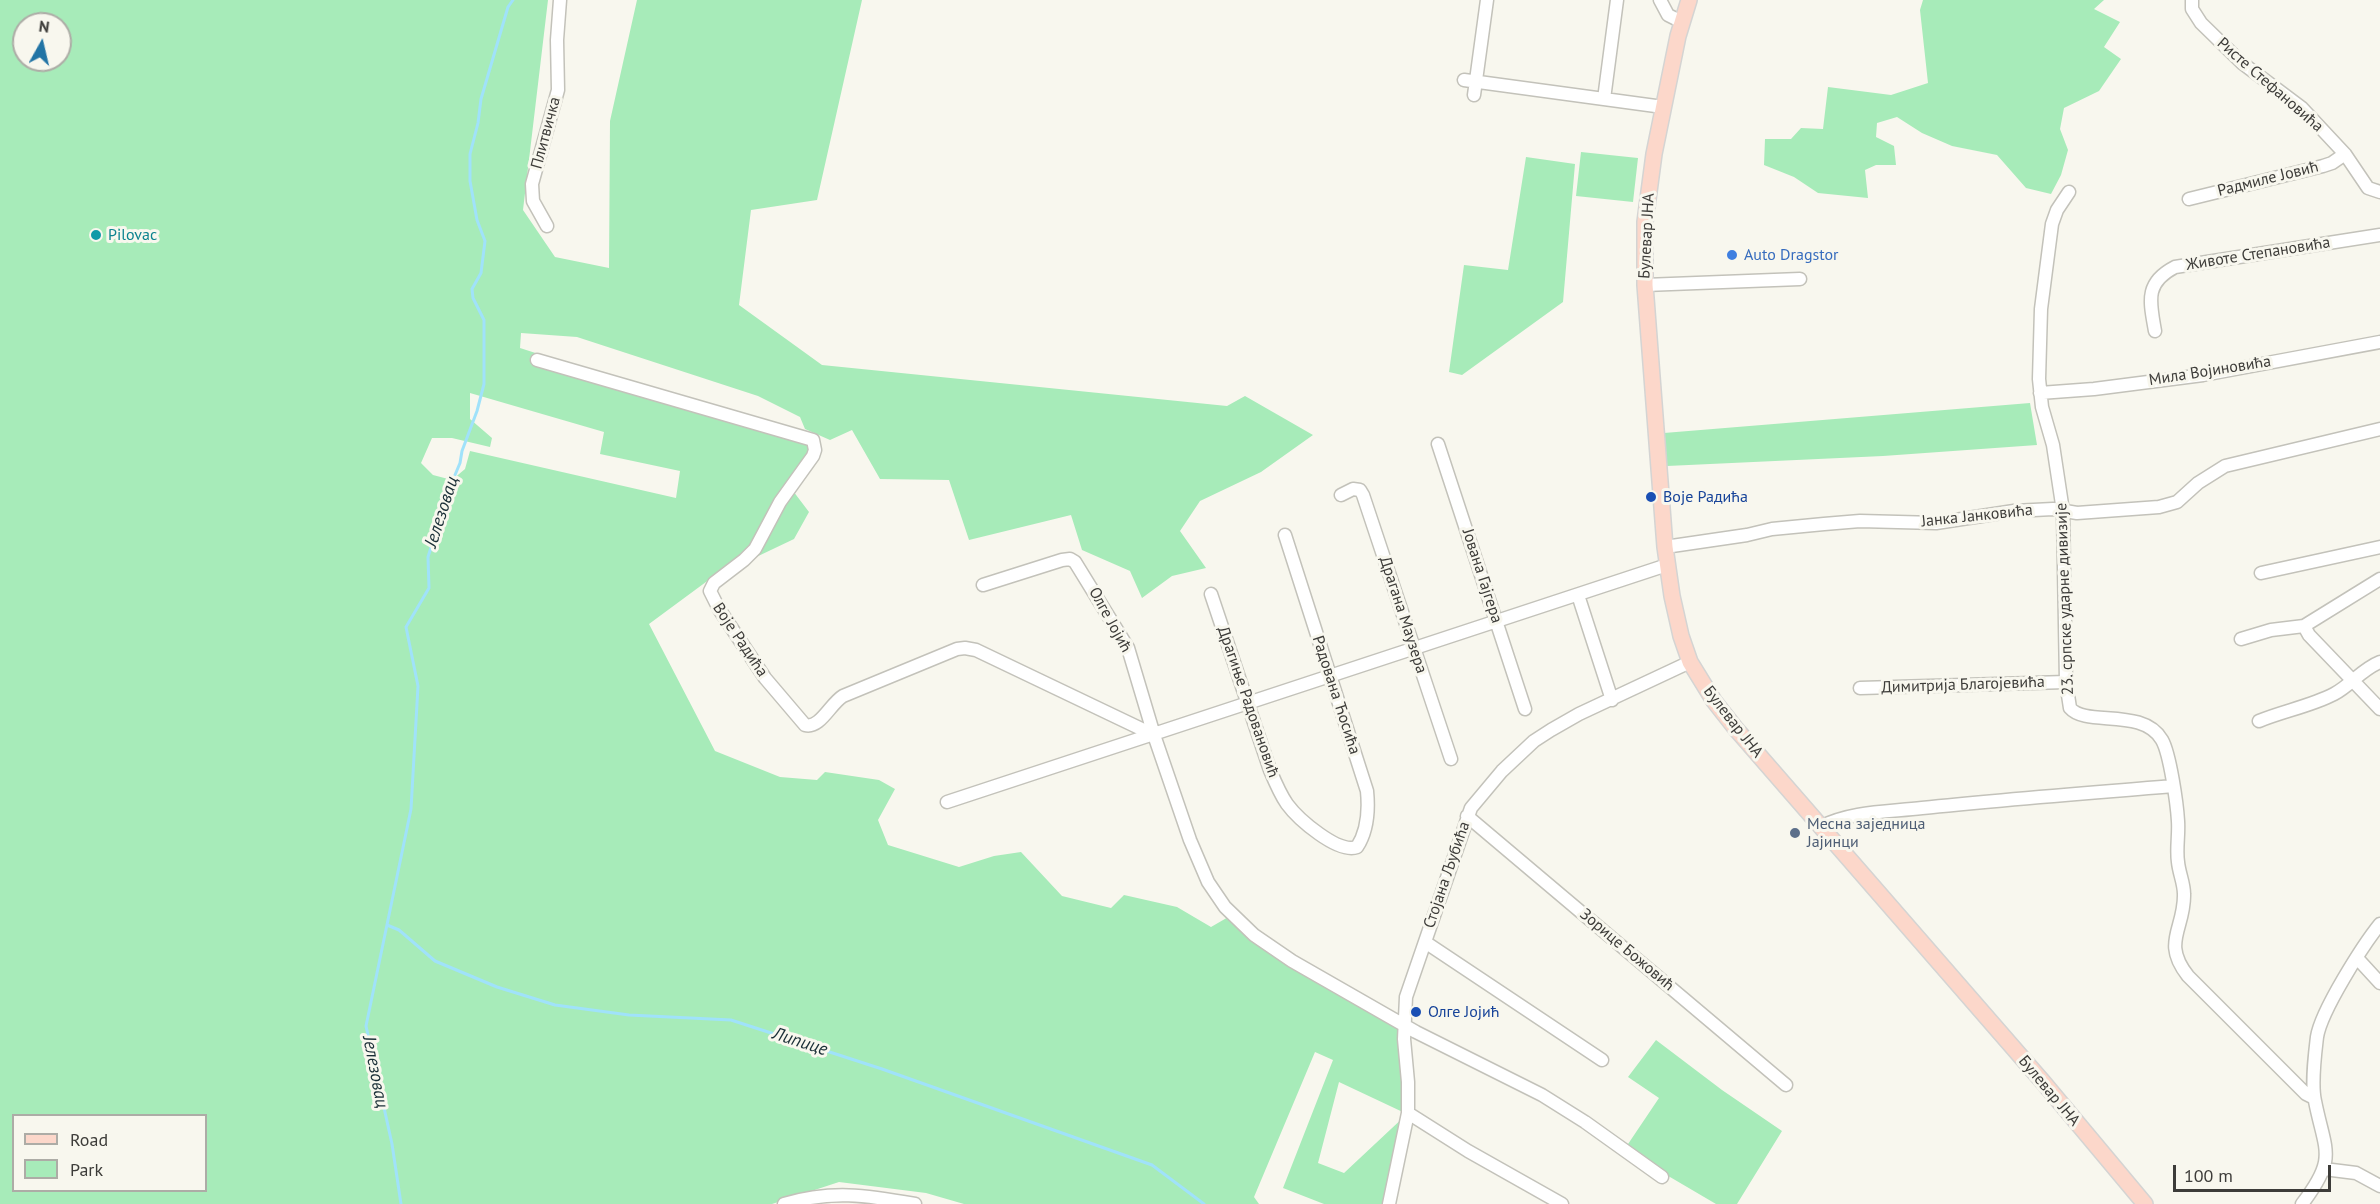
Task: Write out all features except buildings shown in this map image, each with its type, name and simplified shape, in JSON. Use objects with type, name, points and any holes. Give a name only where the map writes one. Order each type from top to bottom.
[{"type":"main road","name":"Булевар ЈНА","points":[[1689,0],[1682,22],[1654,154],[1646,208],[1645,285],[1665,547],[1674,609],[1690,662],[1714,702],[2145,1204]]},
{"type":"street","name":"Плитвичка","points":[[547,226],[533,201],[532,184],[558,90],[557,40],[560,0]]},
{"type":"street","points":[[1474,95],[1470,81],[1487,0]]},
{"type":"street","points":[[1604,99],[1617,0]]},
{"type":"street","points":[[1660,0],[1668,15],[1682,22]]},
{"type":"street","name":"Ристе Стефановића","points":[[2192,0],[2192,9],[2201,23],[2242,63],[2302,108],[2345,154],[2368,188],[2380,192]]},
{"type":"street","points":[[1470,81],[1663,107]]},
{"type":"street","name":"Радмиле Јовић","points":[[2189,199],[2323,166],[2345,154]]},
{"type":"street","name":"23. српске ударне дивизије","points":[[2069,192],[2057,210],[2047,264],[2040,325],[2040,393],[2053,445],[2063,511],[2068,699],[2073,711],[2079,714],[2138,722],[2162,738],[2173,786],[2178,822],[2177,861],[2184,893],[2183,910],[2174,943],[2176,958],[2188,976],[2306,1094],[2314,1098]]},
{"type":"street","name":"Животе Степановића","points":[[2155,331],[2151,291],[2159,277],[2175,267],[2380,235]]},
{"type":"street","points":[[1645,285],[1800,279]]},
{"type":"street","name":"Мила Војиновића","points":[[2040,393],[2094,389],[2203,375],[2380,342]]},
{"type":"street","name":"Воје Радића","points":[[537,360],[813,440],[815,450],[813,456],[780,502],[754,549],[744,560],[714,583],[710,591],[719,609],[765,678],[805,725],[816,725],[829,707],[843,696],[957,649],[965,648],[976,650],[1154,735]]},
{"type":"street","name":"Јанка Јанковића","points":[[1665,547],[1779,528],[1860,521],[1936,523],[2014,511],[2045,509],[2077,513],[2168,505],[2177,502],[2198,483],[2225,466],[2380,429]]},
{"type":"street","name":"Јована Гајгера","points":[[1438,444],[1525,709]]},
{"type":"street","name":"Драгана Маузера","points":[[1341,495],[1353,489],[1360,490],[1363,495],[1451,759]]},
{"type":"street","name":"Радована Ћосића","points":[[1286,535],[1365,784],[1368,817],[1357,847],[1348,849]]},
{"type":"street","points":[[2261,573],[2380,547]]},
{"type":"street","name":"Олге Јојић","points":[[983,585],[1062,560],[1071,559],[1076,562],[1128,648],[1154,735],[1208,882],[1225,907],[1254,935],[1275,950],[1404,1025],[1542,1095],[1585,1122],[1662,1177]]},
{"type":"street","points":[[947,801],[1668,566]]},
{"type":"street","points":[[2241,639],[2271,630],[2304,626],[2380,579]]},
{"type":"street","name":"Драгиње Радовановић","points":[[1211,594],[1270,770],[1288,805],[1320,834],[1348,849]]},
{"type":"street","points":[[1578,595],[1612,700]]},
{"type":"street","points":[[2304,626],[2309,635],[2380,709]]},
{"type":"street","name":"Стојана Љубића","points":[[1389,1204],[1408,1113],[1404,1025],[1407,997],[1467,816],[1489,785],[1534,741],[1564,722],[1690,662]]},
{"type":"street","points":[[2259,721],[2328,697],[2355,681],[2364,671],[2380,662]]},
{"type":"street","name":"Димитрија Благојевића","points":[[1860,688],[2066,682]]},
{"type":"street","points":[[1820,827],[1834,820],[1853,816],[1970,803],[2173,786]]},
{"type":"street","name":"Зорице Божовић","points":[[1467,816],[1786,1085]]},
{"type":"street","points":[[2302,1204],[2324,1169],[2326,1144],[2314,1098],[2318,1033],[2331,1003],[2380,924]]},
{"type":"street","points":[[1425,942],[1602,1060]]},
{"type":"street","points":[[2357,958],[2380,982]]},
{"type":"street","points":[[1408,1113],[1468,1151],[1562,1204]]},
{"type":"street","points":[[2324,1169],[2356,1173],[2380,1186]]},
{"type":"street","points":[[784,1204],[802,1202],[815,1196],[859,1195],[915,1204]]},
{"type":"green space","points":[[0,0],[548,0],[523,210],[555,257],[609,268],[610,121],[637,0],[862,0],[817,200],[751,210],[739,305],[822,365],[1227,406],[1245,396],[1313,435],[1261,472],[1200,501],[1180,531],[1206,568],[1172,576],[1142,598],[1130,571],[1082,550],[1071,515],[969,540],[949,480],[880,479],[852,430],[830,440],[805,429],[800,417],[758,396],[577,337],[521,333],[520,348],[809,441],[813,451],[787,483],[809,512],[794,539],[710,579],[649,624],[715,751],[780,777],[817,780],[825,772],[879,780],[895,789],[878,820],[888,845],[959,867],[994,856],[1021,852],[1062,896],[1111,908],[1124,895],[1177,907],[1211,927],[1230,916],[1275,950],[1404,1025],[1408,1113],[1389,1204],[1324,1204],[1283,1188],[1333,1060],[1315,1052],[1254,1197],[1259,1204],[964,1204],[926,1193],[839,1182],[772,1204],[0,1204]],"holes":[[[470,393],[604,432],[600,454],[680,471],[676,498],[470,451],[465,469],[452,480],[433,475],[421,463],[432,438],[452,438],[490,447],[492,438],[470,419]],[[1339,1082],[1407,1114],[1344,1173],[1318,1163]]]},
{"type":"green space","points":[[1923,0],[2104,0],[2094,9],[2120,22],[2104,47],[2121,59],[2099,91],[2064,108],[2060,129],[2068,150],[2061,175],[2051,194],[2026,188],[1997,155],[1952,146],[1922,133],[1897,117],[1877,123],[1876,137],[1894,146],[1896,165],[1876,165],[1865,170],[1868,198],[1818,193],[1794,177],[1764,165],[1765,139],[1791,139],[1801,128],[1823,129],[1828,87],[1891,95],[1928,83],[1920,10]]},
{"type":"green space","points":[[1581,152],[1638,158],[1633,202],[1576,196]]},
{"type":"green space","points":[[1526,157],[1575,164],[1563,302],[1462,375],[1449,372],[1464,265],[1508,270]]},
{"type":"green space","points":[[2030,403],[2037,445],[1883,456],[1667,466],[1664,433]]},
{"type":"green space","points":[[1656,1040],[1722,1090],[1782,1131],[1737,1204],[1716,1204],[1624,1150],[1659,1098],[1628,1077]]},
{"type":"waterway","name":"Јелезовац","points":[[401,1204],[392,1144],[366,1026],[411,809],[418,686],[406,627],[429,588],[428,557],[484,384],[484,320],[473,298],[472,289],[481,273],[485,241],[477,220],[470,181],[470,154],[481,99],[508,7],[513,0]]},
{"type":"waterway","name":"Липице","points":[[387,925],[399,930],[435,961],[497,987],[555,1005],[629,1015],[731,1020],[882,1069],[1152,1165],[1204,1204]]},
{"type":"place","name":"Pilovac","points":[[96,235]]},
{"type":"place","name":"Auto Dragstor","points":[[1732,255]]},
{"type":"place","name":"Воје Радића","points":[[1651,497]]},
{"type":"place","name":"Месна заједница Јајинци","points":[[1795,833]]},
{"type":"place","name":"Олге Јојић","points":[[1416,1012]]}]
